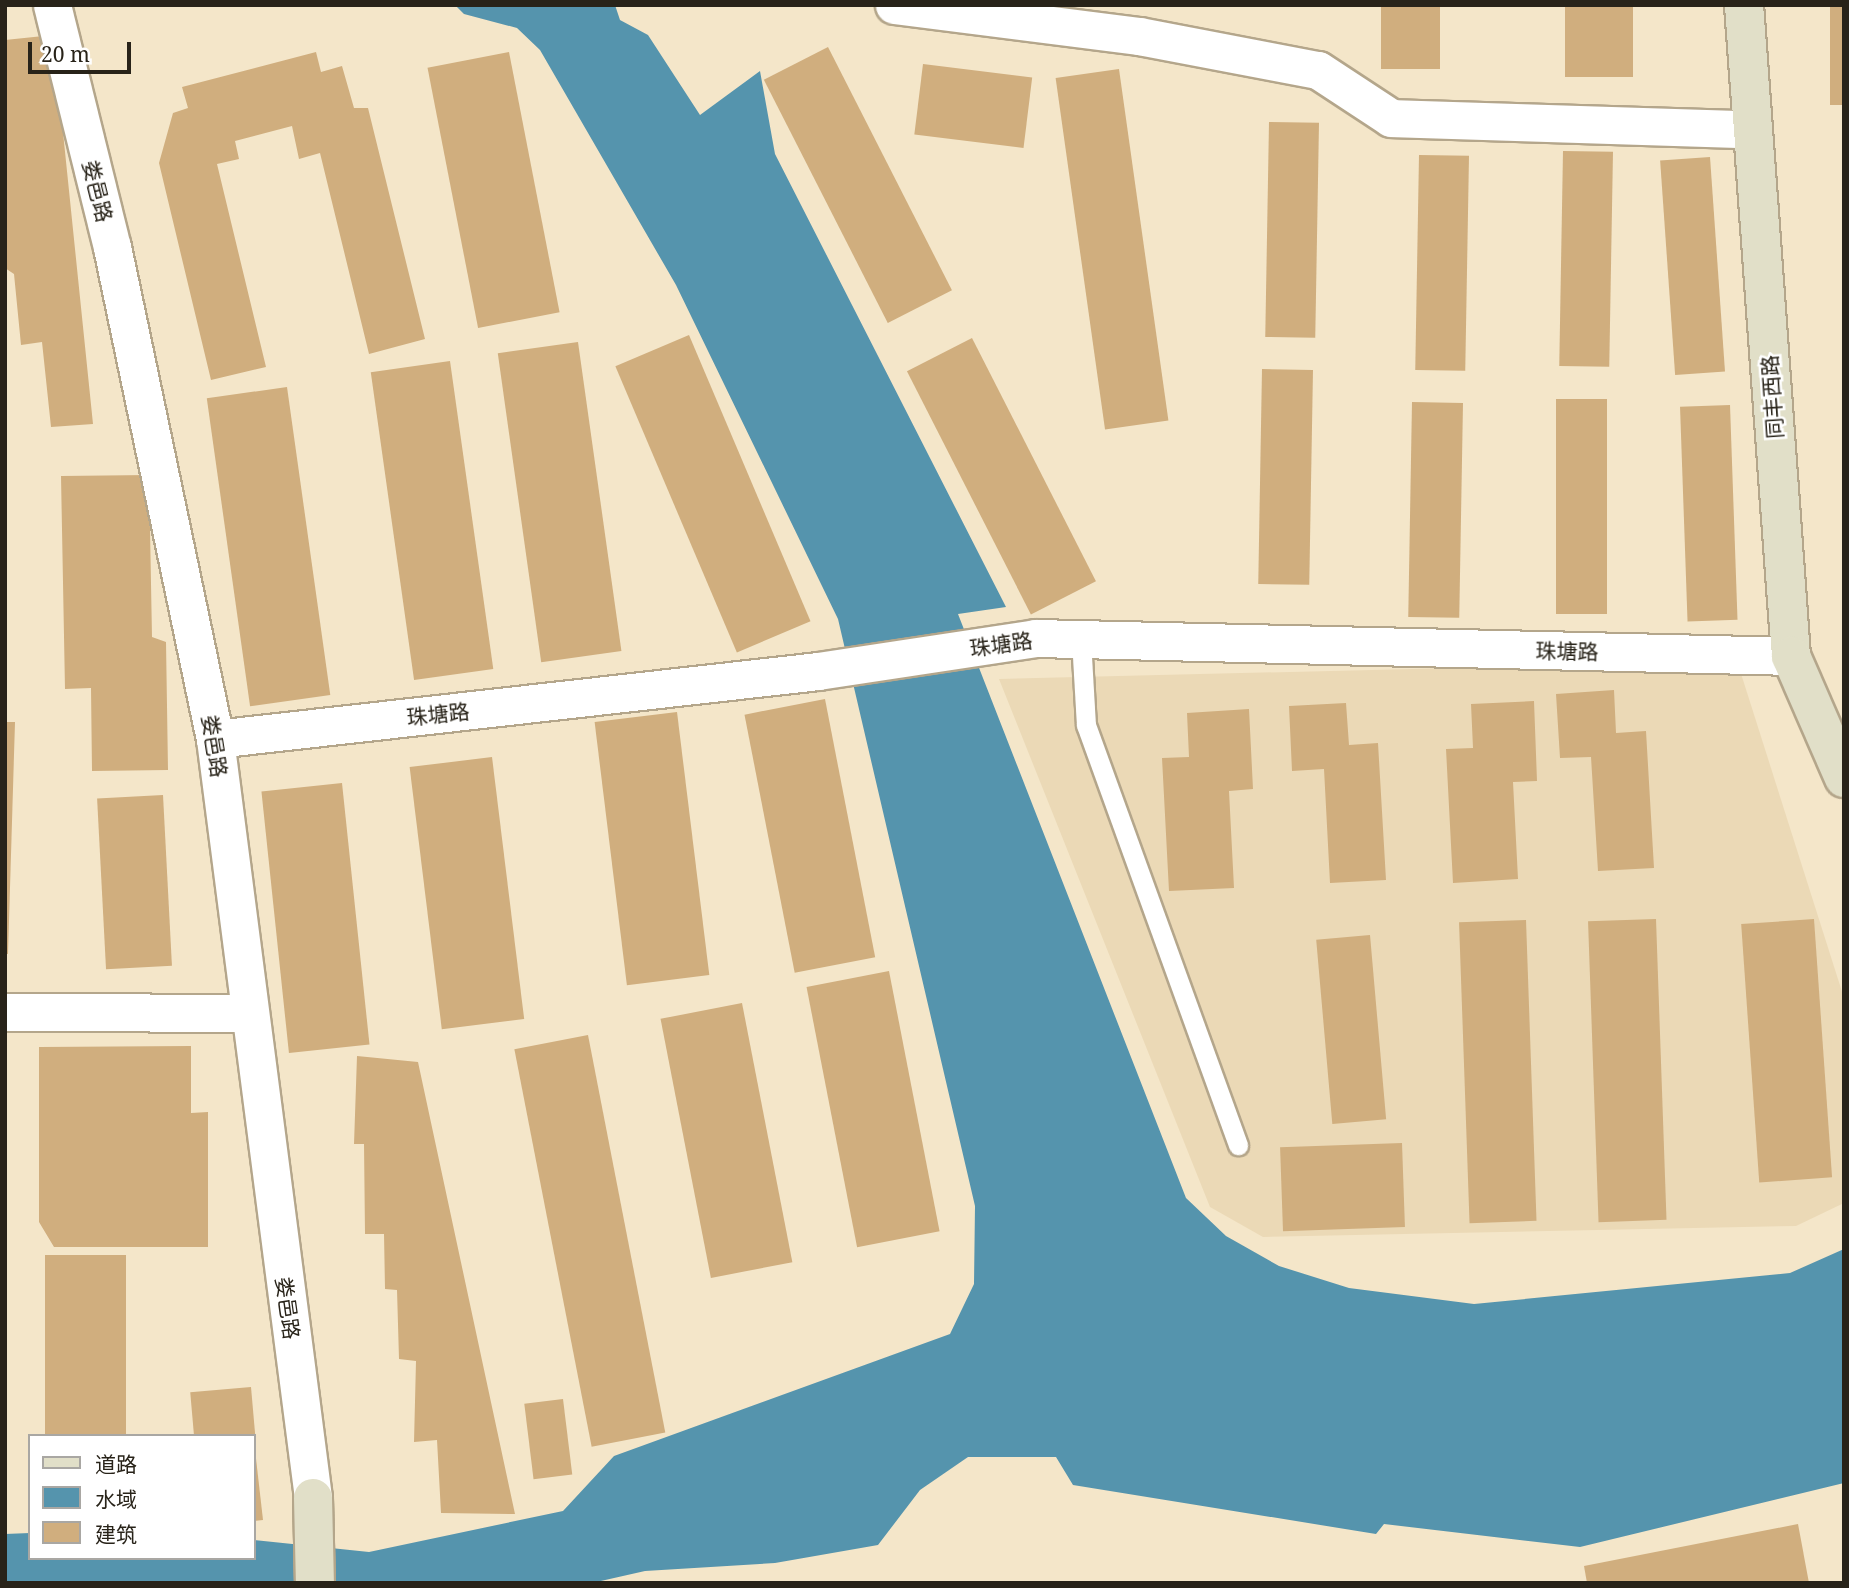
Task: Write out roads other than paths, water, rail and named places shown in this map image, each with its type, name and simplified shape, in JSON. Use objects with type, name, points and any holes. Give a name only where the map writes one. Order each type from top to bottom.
[{"type":"street","name":"娄邑路","points":[[52,5],[113,247],[215,739],[248,1013],[313,1498]]},
{"type":"street","points":[[894,5],[1139,36],[1318,70],[1391,118],[1751,129]]},
{"type":"street","name":"同丰西路","points":[[1744,5],[1791,656],[1844,778]]},
{"type":"street","name":"珠塘路","points":[[215,739],[818,671],[1035,638],[1791,656]]},
{"type":"street","points":[[5,1012],[248,1013]]},
{"type":"street","points":[[313,1498],[315,1583]]},
{"type":"lane","points":[[1081,639],[1086,725],[1238,1145]]},
{"type":"water","points":[[455,5],[615,5],[620,20],[648,35],[700,115],[760,71],[775,154],[1006,607],[958,614],[1186,1198],[1226,1236],[1279,1266],[1349,1288],[1474,1304],[1790,1273],[1844,1249],[1844,1483],[1580,1547],[1384,1524],[1376,1534],[1073,1485],[1056,1457],[968,1457],[920,1490],[878,1545],[775,1563],[645,1571],[592,1583],[5,1583],[5,1534],[28,1533],[28,1560],[256,1560],[256,1540],[369,1552],[563,1511],[614,1456],[950,1334],[974,1284],[975,1206],[838,619],[676,285],[540,50],[517,28],[464,14]]}]
